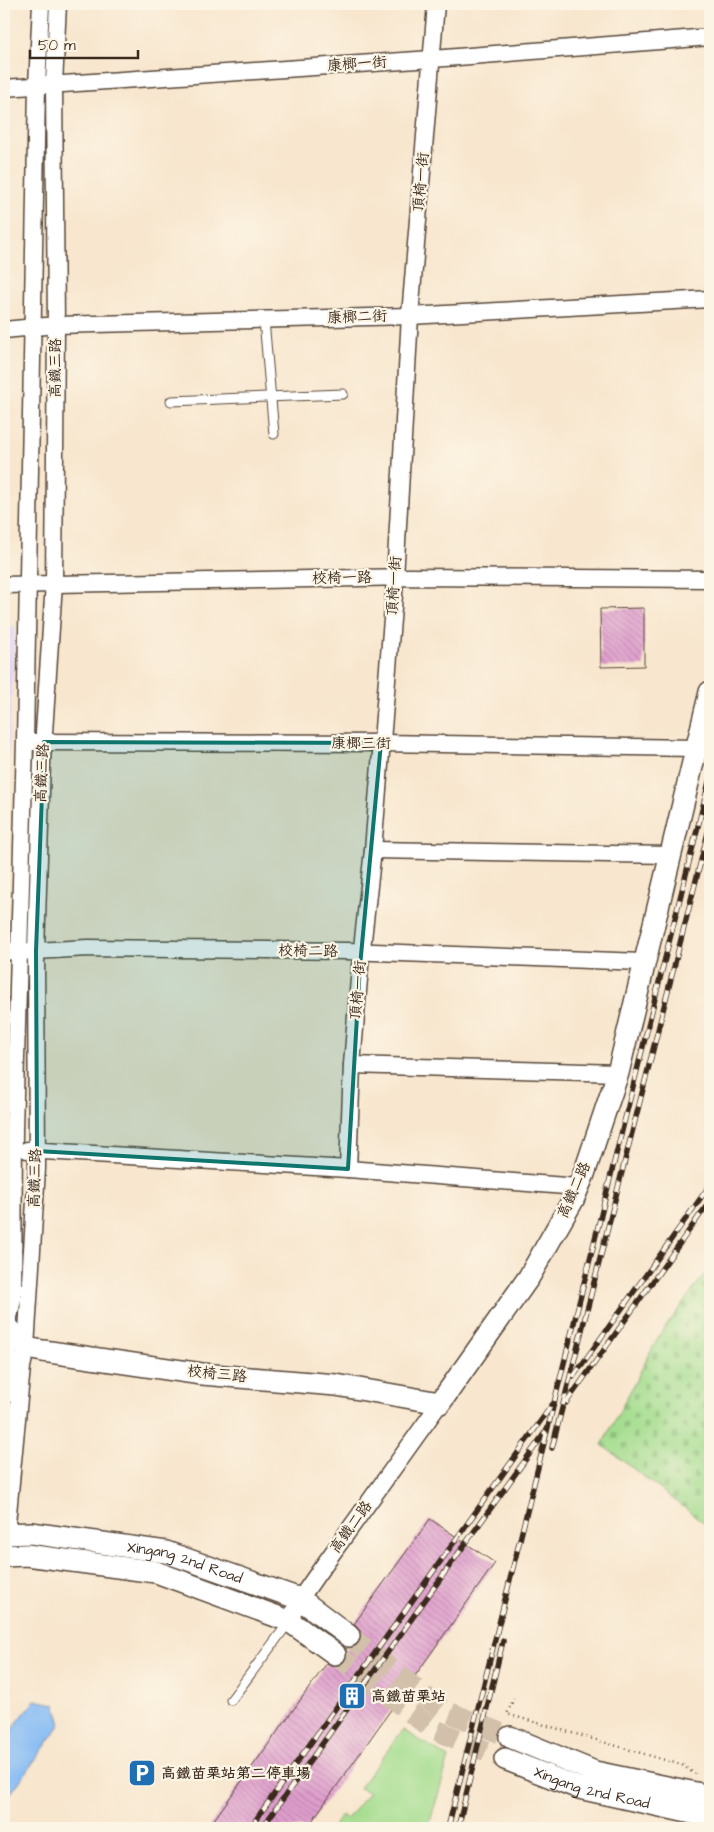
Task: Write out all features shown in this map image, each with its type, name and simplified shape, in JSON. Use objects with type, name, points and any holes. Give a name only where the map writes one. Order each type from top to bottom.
[{"type":"street","name":"高鐵三路","points":[[4,1397],[9,1357],[4,1326],[13,1299],[14,1148],[25,742],[37,86],[42,4]]},
{"type":"street","name":"高鐵三路","points":[[4,1537],[22,1367],[26,1348],[37,1150],[19,951],[44,742],[54,583],[56,326],[54,84],[58,4]]},
{"type":"street","name":"頂椅一街","points":[[348,1169],[352,1065],[373,850],[380,743],[395,578],[410,316],[436,4]]},
{"type":"street","name":"康榔一街","points":[[4,88],[432,59],[710,37]]},
{"type":"street","name":"康榔二街","points":[[4,330],[56,326],[410,316],[710,299]]},
{"type":"street","name":"校椅一路","points":[[4,585],[27,583],[395,578],[710,579]]},
{"type":"street","name":"高鐵二路","points":[[289,1621],[300,1599],[529,1277],[573,1200],[618,1073],[643,962],[710,692]]},
{"type":"street","name":"康榔三街","points":[[25,742],[380,743],[696,748]]},
{"type":"street","points":[[373,850],[671,855]]},
{"type":"street","name":"校椅二路","points":[[19,951],[87,948],[362,952],[643,962]]},
{"type":"street","points":[[352,1065],[618,1073]]},
{"type":"street","points":[[14,1148],[348,1169],[578,1187]]},
{"type":"street","points":[[4,1326],[26,1348]]},
{"type":"street","name":"校椅三路","points":[[26,1348],[202,1374],[336,1386],[440,1403]]},
{"type":"street","name":"Xingang 2nd Road","points":[[4,1537],[31,1533],[166,1552],[300,1599],[349,1636]]},
{"type":"street","name":"Xingang 2nd Road","points":[[4,1556],[26,1555],[156,1572],[289,1621],[335,1654]]},
{"type":"street","name":"Xingang 2nd Road","points":[[510,1738],[595,1772],[708,1809]]},
{"type":"street","name":"Xingang 2nd Road","points":[[505,1759],[578,1788],[708,1809]]},
{"type":"lane","points":[[264,320],[269,397],[274,434]]},
{"type":"lane","points":[[171,400],[343,394]]},
{"type":"lane","points":[[231,1700],[289,1621]]},
{"type":"path","points":[[514,1698],[507,1714],[682,1765],[696,1775],[708,1809]]},
{"type":"highlighted area","points":[[44,742],[381,743],[360,966],[348,1169],[37,1151],[36,951]]},
{"type":"shaded area","points":[[15,626],[4,836],[4,627]]},
{"type":"green space","points":[[710,1267],[710,1527],[602,1445],[659,1336]]},
{"type":"green space","points":[[403,1730],[449,1758],[428,1828],[332,1828],[342,1815],[347,1819],[369,1792],[359,1788]]},
{"type":"water","points":[[35,1700],[55,1704],[61,1724],[4,1803],[4,1752],[15,1725]]},
{"type":"building","points":[[644,608],[644,666],[601,667],[600,609]]},
{"type":"building","name":"高鐵苗栗站","points":[[430,1519],[495,1563],[307,1828],[208,1828],[327,1663],[333,1666],[341,1665],[345,1662],[347,1656],[346,1648],[353,1648],[359,1643],[361,1632],[354,1624]]},
{"type":"tunnel","points":[[349,1636],[441,1709],[510,1737]]},
{"type":"tunnel","points":[[335,1654],[431,1728],[505,1759]]},
{"type":"railway","points":[[448,1828],[710,778]]},
{"type":"railway","points":[[552,1448],[710,825]]},
{"type":"railway","points":[[573,1377],[710,1185]]},
{"type":"railway","points":[[566,1403],[710,1201]]},
{"type":"railway","points":[[250,1828],[552,1405]]},
{"type":"railway","points":[[262,1828],[546,1431]]},
{"type":"railway","points":[[458,1828],[503,1641]]},
{"type":"place","name":"高鐵苗栗站","points":[[352,1696]]},
{"type":"place","name":"高鐵苗栗站第二停車場","points":[[142,1773]]}]
